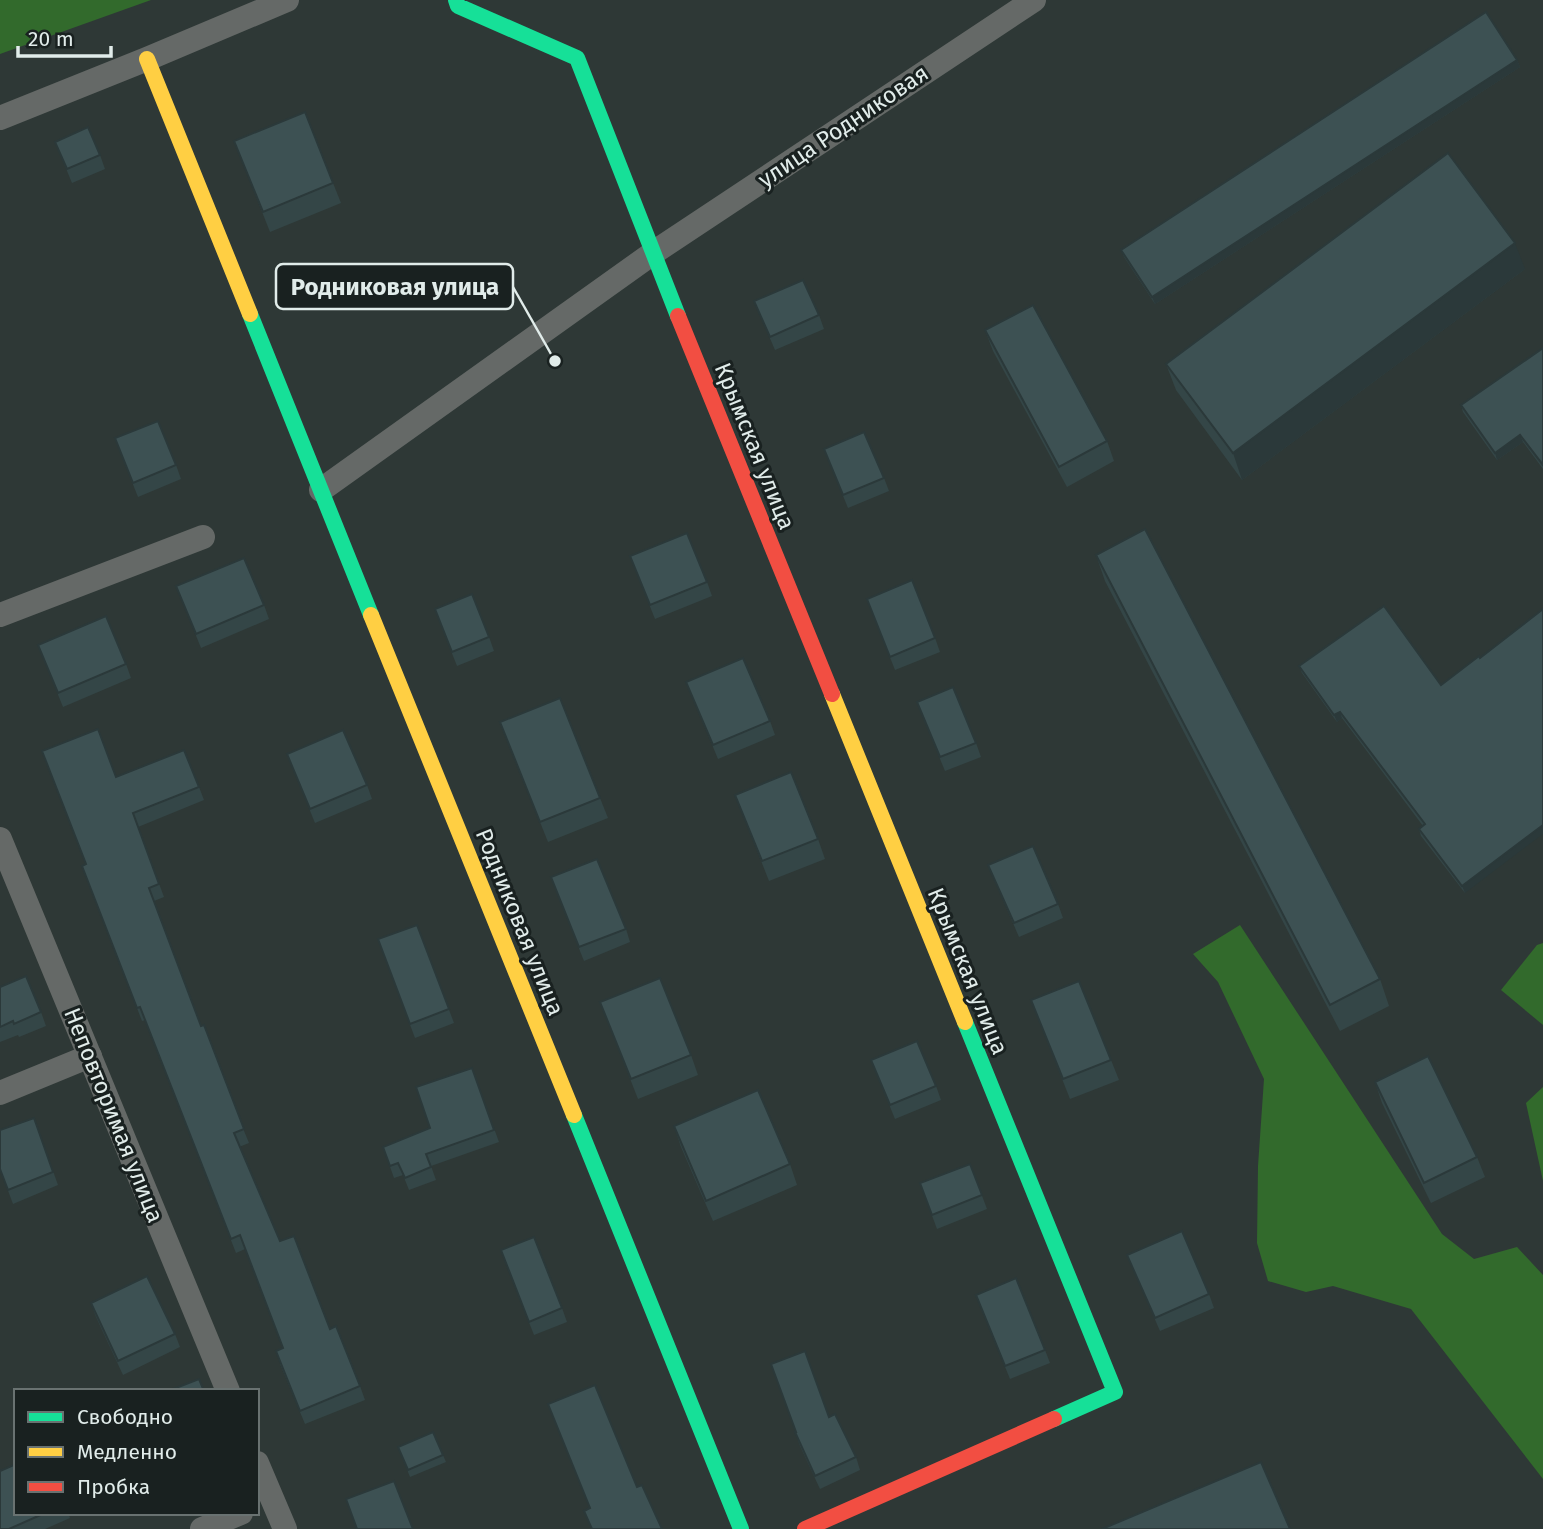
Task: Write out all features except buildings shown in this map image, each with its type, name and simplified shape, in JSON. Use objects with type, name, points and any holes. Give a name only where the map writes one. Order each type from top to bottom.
[{"type":"street","points":[[2,122],[287,0]]},
{"type":"street","points":[[456,0],[458,6],[577,58],[653,253]]},
{"type":"street","name":"улица Родниковая","points":[[321,490],[653,253],[1034,0]]},
{"type":"street","name":"Родниковая улица","points":[[147,59],[741,1529]]},
{"type":"street","name":"Крымская улица","points":[[653,253],[1115,1392],[805,1529]]},
{"type":"street","points":[[0,615],[203,537]]},
{"type":"street","name":"Неповторимая улица","points":[[0,839],[227,1389]]},
{"type":"street","points":[[0,1093],[90,1056]]},
{"type":"street","points":[[259,1473],[265,1504],[285,1529]]},
{"type":"street","points":[[202,1529],[236,1515]]},
{"type":"green space","points":[[0,0],[151,0],[0,54]]},
{"type":"green space","points":[[1240,925],[1442,1234],[1474,1259],[1517,1247],[1543,1275],[1543,1479],[1411,1309],[1333,1286],[1306,1292],[1268,1281],[1257,1243],[1258,1166],[1264,1079],[1218,982],[1193,954]]},
{"type":"green space","points":[[1543,943],[1543,1025],[1501,990],[1537,945]]},
{"type":"green space","points":[[1543,1087],[1543,1181],[1526,1103]]},
{"type":"traffic: fast","points":[[456,0],[458,6],[577,58],[678,316]]},
{"type":"traffic: fast","points":[[250,314],[371,615]]},
{"type":"traffic: fast","points":[[965,1022],[1115,1392],[1054,1419]]},
{"type":"traffic: fast","points":[[574,1115],[741,1529]]},
{"type":"traffic: slow","points":[[147,59],[250,314]]},
{"type":"traffic: slow","points":[[371,615],[574,1115]]},
{"type":"traffic: slow","points":[[832,694],[965,1022]]},
{"type":"traffic: jam","points":[[678,316],[832,694]]},
{"type":"traffic: jam","points":[[805,1529],[1054,1419]]},
{"type":"place","name":"Родниковая улица","points":[[555,361]]}]
